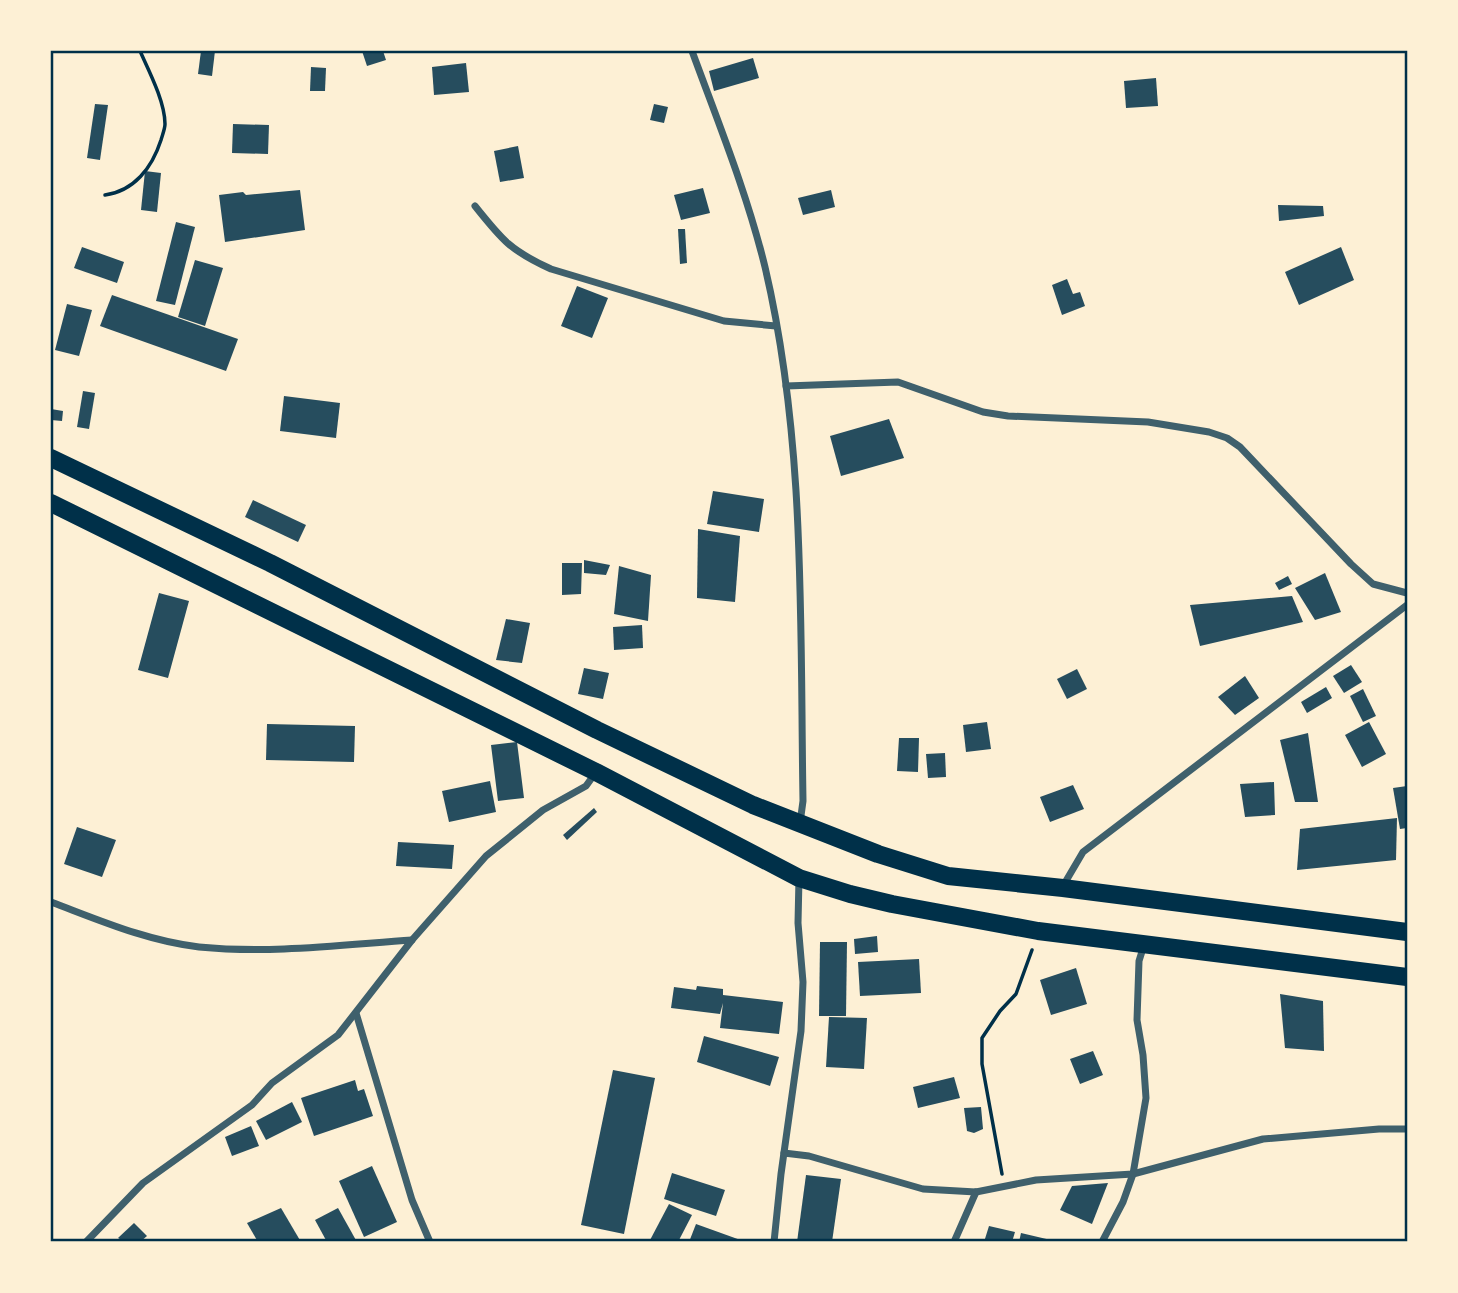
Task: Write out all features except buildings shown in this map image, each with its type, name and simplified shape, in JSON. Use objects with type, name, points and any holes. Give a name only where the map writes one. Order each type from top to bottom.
[{"type":"main road","points":[[51,458],[270,563],[597,730],[753,806],[878,854],[948,876],[1063,887],[1407,932]]},
{"type":"main road","points":[[51,503],[596,772],[799,878],[892,904],[1038,931],[1407,977]]},
{"type":"street","points":[[692,51],[742,190],[765,267],[786,386],[797,531],[803,801],[800,824]]},
{"type":"street","points":[[475,206],[504,242],[527,258],[551,269],[724,321],[776,326]]},
{"type":"street","points":[[786,386],[898,382],[956,403],[1008,416],[1148,422],[1218,435],[1240,447],[1350,564],[1373,583],[1407,593]]},
{"type":"street","points":[[1063,887],[1083,852],[1407,605]]},
{"type":"street","points":[[86,1242],[143,1183],[252,1105],[272,1083],[338,1035],[412,940],[486,856],[543,810],[586,786],[596,772]]},
{"type":"street","points":[[774,1242],[801,1031],[803,982],[799,878]]},
{"type":"street","points":[[51,902],[149,937],[197,947],[266,951],[412,940]]},
{"type":"street","points":[[1102,1242],[1123,1202],[1133,1174],[1146,1098],[1137,1020],[1139,961],[1143,945]]},
{"type":"street","points":[[356,1013],[412,1200],[430,1242]]},
{"type":"street","points":[[784,1153],[810,1156],[923,1189],[976,1192],[1036,1180],[1133,1174],[1263,1139],[1407,1129]]},
{"type":"street","points":[[954,1242],[976,1192]]},
{"type":"path","points":[[105,195],[119,193],[138,180],[155,154],[166,125],[159,97],[140,51]]},
{"type":"path","points":[[1003,1185],[982,1064],[982,1038],[1000,1011],[1016,994],[1038,931]]}]
